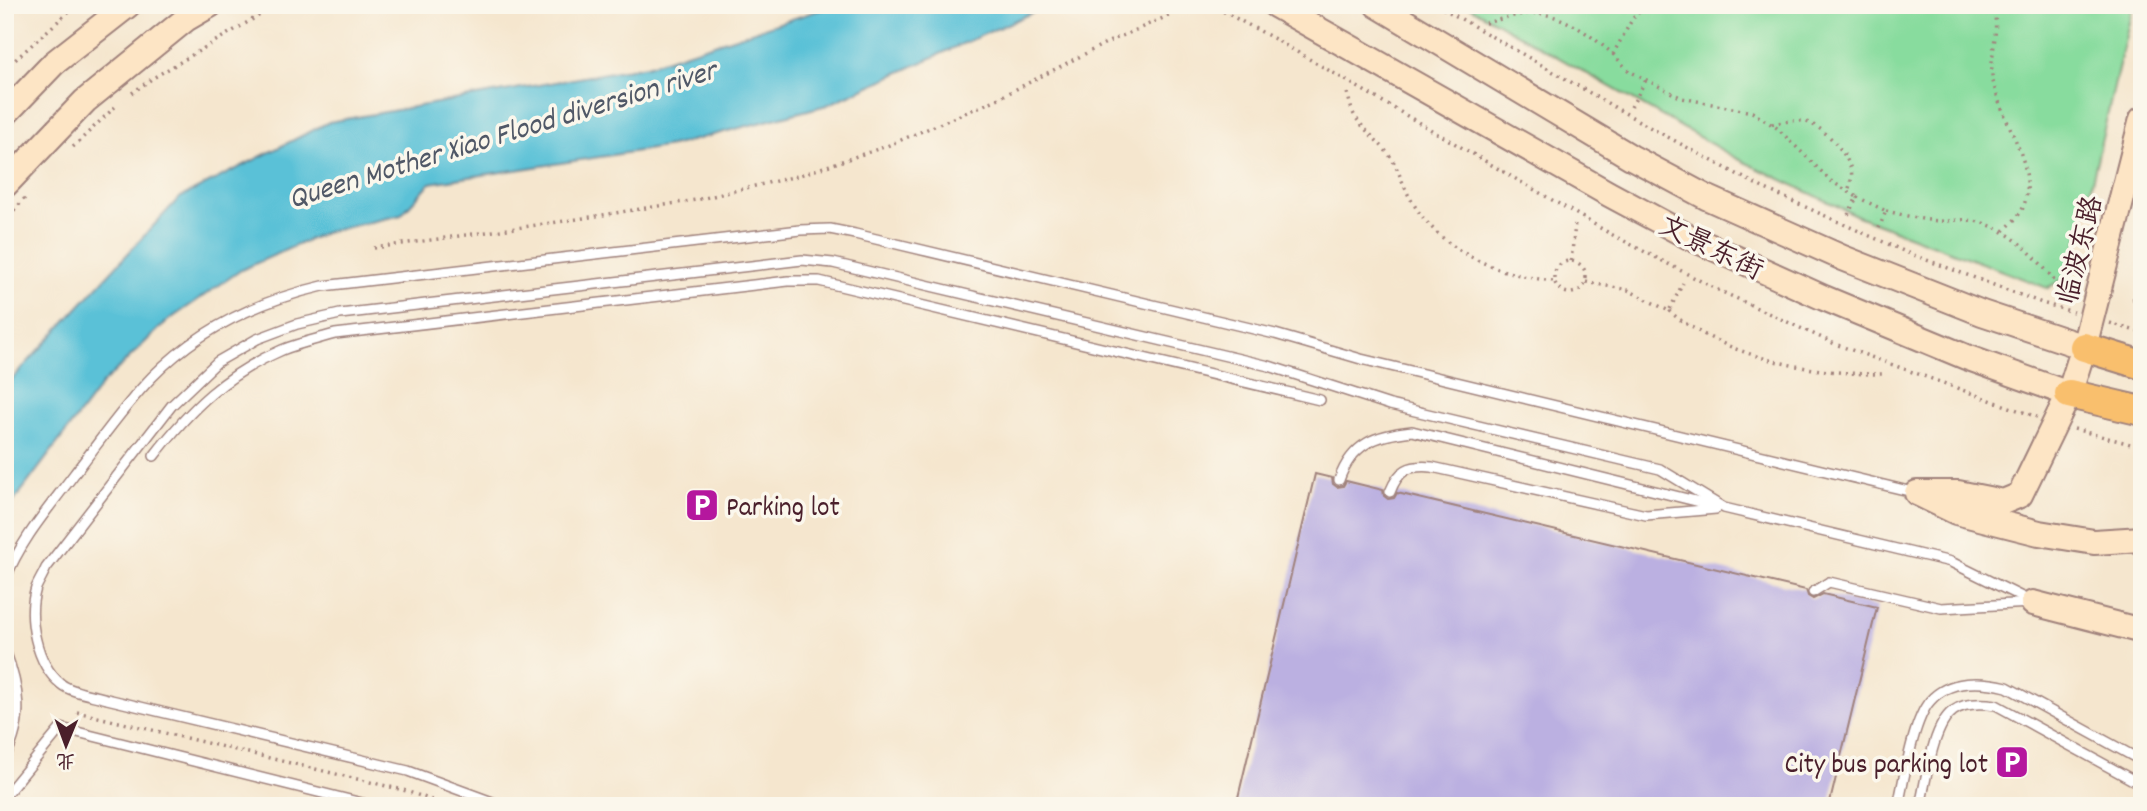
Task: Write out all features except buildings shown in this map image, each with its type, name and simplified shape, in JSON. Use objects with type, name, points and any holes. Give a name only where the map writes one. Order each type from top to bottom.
[{"type":"main road","points":[[5,114],[54,63],[128,5]]},
{"type":"main road","points":[[5,185],[85,101],[186,19],[209,5]]},
{"type":"main road","name":"文景东街","points":[[1275,5],[1689,237],[1966,357],[2069,394],[2142,411]]},
{"type":"main road","name":"文景东街","points":[[1377,5],[1631,157],[1706,197],[1855,263],[1982,313],[2142,365]]},
{"type":"main road","name":"临波东路","points":[[1917,493],[1958,493],[2003,502],[2020,495],[2069,394],[2084,347],[2142,119]]},
{"type":"main road","points":[[1917,493],[1956,512],[2039,533],[2094,541],[2142,538]]},
{"type":"main road","points":[[2033,603],[2142,631]]},
{"type":"lane","points":[[5,580],[25,539],[152,378],[181,351],[216,326],[257,305],[323,286],[800,230],[830,229],[869,237],[1261,330],[1361,359],[1917,493]]},
{"type":"lane","points":[[503,806],[408,771],[107,699],[63,686],[53,676],[39,651],[34,628],[33,607],[37,588],[46,568],[173,405],[217,362],[257,339],[297,324],[340,314],[802,260],[833,263],[1256,363],[1390,405],[1660,469],[1724,508]]},
{"type":"lane","points":[[154,456],[201,400],[245,368],[284,349],[335,334],[788,281],[818,281],[1320,400]]},
{"type":"lane","points":[[1339,480],[1345,463],[1356,450],[1370,440],[1390,433],[1412,431],[1951,562],[2033,603]]},
{"type":"lane","points":[[1390,492],[1402,471],[1415,466],[1432,467],[1646,515],[1724,508]]},
{"type":"lane","points":[[1813,592],[1829,582],[1941,608],[2033,603]]},
{"type":"lane","points":[[5,650],[17,683],[19,706],[17,729],[5,757]]},
{"type":"lane","points":[[1898,806],[1915,735],[1930,700],[1955,686],[1972,682],[2007,687],[2142,761]]},
{"type":"lane","points":[[1920,806],[1943,722],[1953,711],[1980,703],[1996,705],[2142,785]]},
{"type":"lane","points":[[5,796],[61,728],[374,806]]},
{"type":"path","points":[[5,69],[76,5]]},
{"type":"path","points":[[132,93],[277,5]]},
{"type":"path","points":[[374,247],[683,202],[797,176],[887,146],[993,101],[1106,43],[1193,5]]},
{"type":"path","points":[[1211,5],[1273,38]]},
{"type":"path","points":[[1437,5],[1650,128],[1761,187],[1908,253],[2042,303]]},
{"type":"path","points":[[1612,54],[1633,18],[1646,5]]},
{"type":"path","points":[[2004,231],[2024,207],[2027,190],[2021,155],[1995,92],[1992,72],[1995,37],[1993,7],[2014,5]]},
{"type":"path","points":[[2033,5],[2067,5]]},
{"type":"path","points":[[1485,23],[1526,13],[1556,16],[1591,36],[1629,71],[1646,80],[1682,97],[1752,112],[1771,124],[1831,181],[1886,211],[1918,219],[1966,220],[2004,231],[2042,265],[2060,288]]},
{"type":"path","points":[[1631,107],[1646,80]]},
{"type":"path","points":[[1347,93],[1354,116],[1392,160],[1414,206],[1452,246],[1503,272],[1554,281]]},
{"type":"path","points":[[64,156],[121,101]]},
{"type":"path","points":[[1771,124],[1805,121],[1822,131],[1849,164],[1852,173],[1848,192]]},
{"type":"path","points":[[5,221],[29,193]]},
{"type":"path","points":[[1848,215],[1857,197]]},
{"type":"path","points":[[1879,228],[1886,211]]},
{"type":"path","points":[[1571,261],[1575,225]]},
{"type":"path","points":[[1571,261],[1583,266],[1586,282],[1574,293],[1565,293],[1554,281],[1555,272],[1559,265],[1571,261]]},
{"type":"path","points":[[1586,282],[1628,290],[1669,311],[1712,338],[1781,363],[1822,371],[1883,374]]},
{"type":"path","points":[[1669,311],[1683,283]]},
{"type":"path","points":[[2132,299],[2142,298]]},
{"type":"path","points":[[77,712],[403,790],[450,806]]},
{"type":"green space","points":[[1466,5],[2133,5],[2070,276],[2047,288],[1858,216],[1736,158]]},
{"type":"water","name":"Queen Mother Xiao Flood diversion river","points":[[835,5],[1049,5],[827,105],[671,146],[430,183],[401,215],[326,232],[241,270],[166,322],[102,384],[5,513],[5,387],[179,198],[329,122],[646,66]]},
{"type":"place","name":"Parking lot","points":[[702,505]]},
{"type":"place","name":"City bus parking lot","points":[[2012,762]]}]
